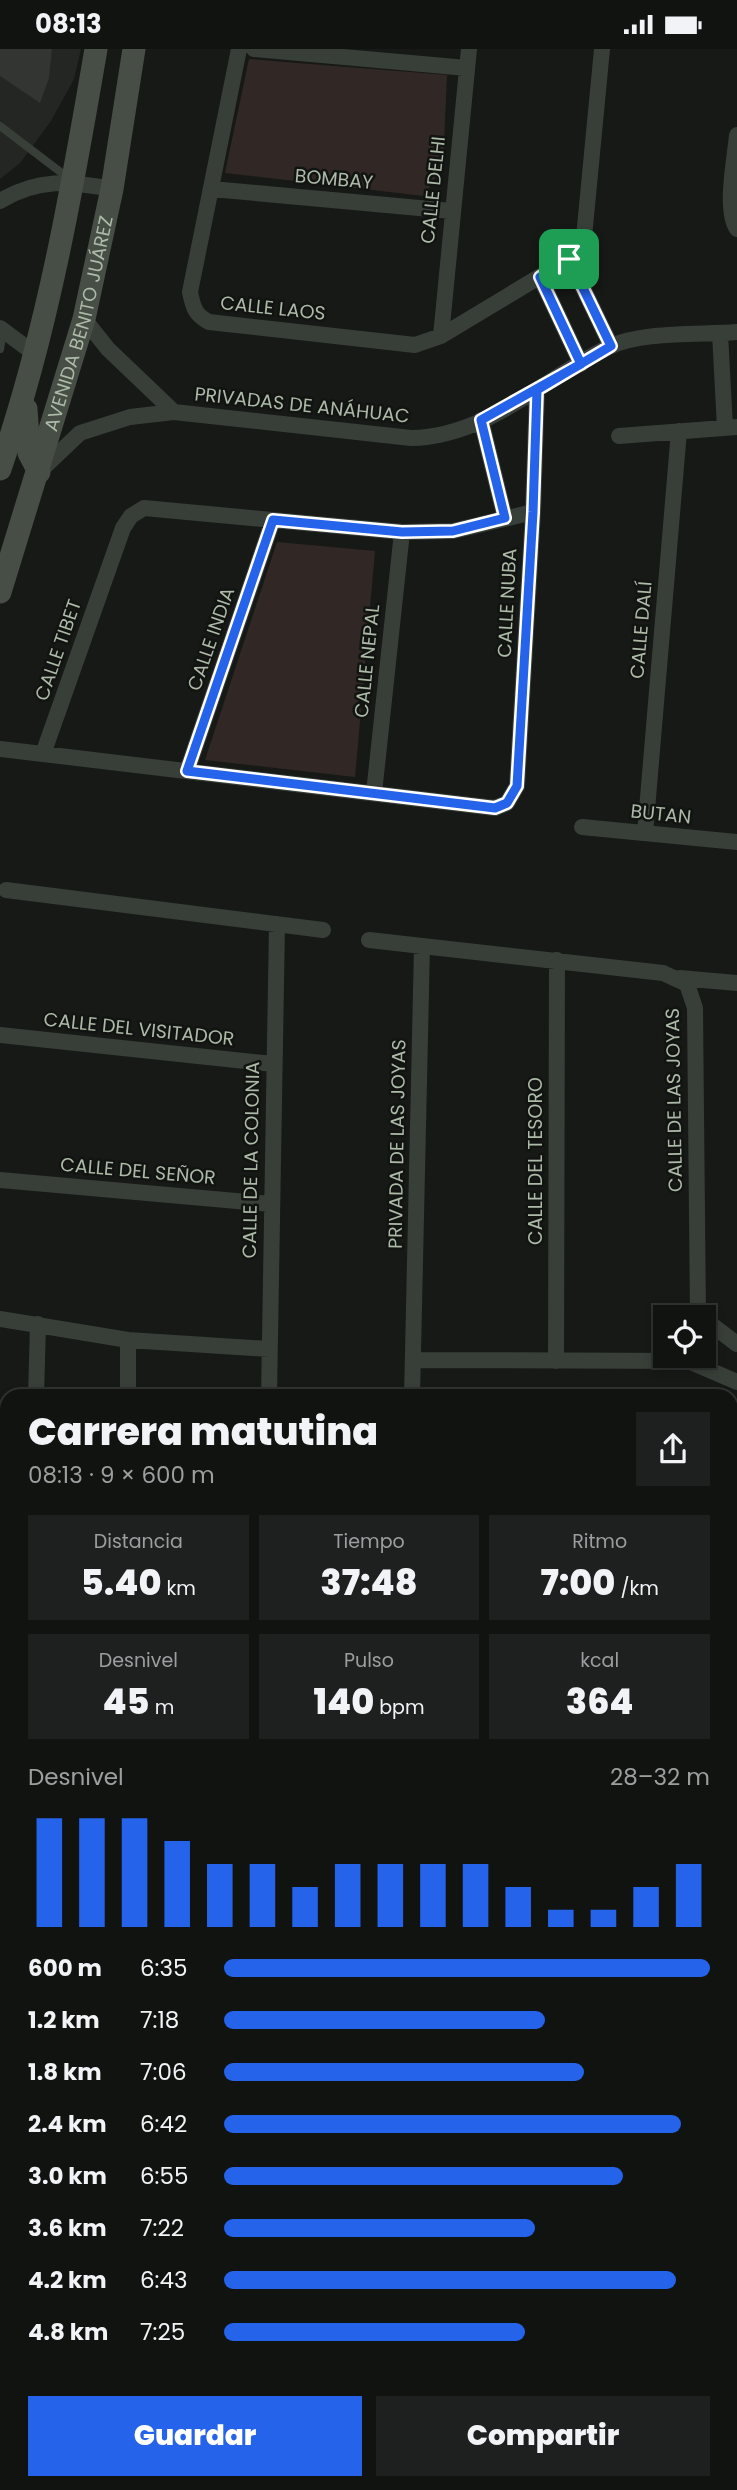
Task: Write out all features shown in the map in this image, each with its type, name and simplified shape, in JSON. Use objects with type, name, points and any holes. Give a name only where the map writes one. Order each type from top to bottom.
[{"type":"main road","name":"AVENIDA BENITO JUÁREZ","points":[[0,469],[25,395],[35,354],[73,181],[96,49]]},
{"type":"main road","name":"AVENIDA BENITO JUÁREZ","points":[[0,592],[84,319],[112,189],[134,49]]},
{"type":"main road","points":[[25,395],[29,453],[39,472]]},
{"type":"street","name":"CALLE LAOS","points":[[239,49],[190,292],[199,317],[209,322],[415,345],[441,335],[569,259],[584,237],[602,49]]},
{"type":"street","points":[[254,49],[467,68]]},
{"type":"street","name":"CALLE DELHI","points":[[441,335],[469,49]]},
{"type":"street","points":[[737,135],[731,204],[731,217],[737,229]]},
{"type":"street","points":[[0,201],[32,185],[50,181],[73,181],[112,189]]},
{"type":"street","name":"BOMBAY","points":[[212,188],[452,211]]},
{"type":"street","points":[[569,259],[611,346]]},
{"type":"street","points":[[540,277],[581,364]]},
{"type":"street","name":"PRIVADAS DE ANÁHUAC","points":[[84,319],[108,349],[174,412]]},
{"type":"street","points":[[2,330],[35,354]]},
{"type":"street","name":"PRIVADAS DE ANÁHUAC","points":[[39,472],[80,433],[130,417],[174,412],[411,438],[443,435],[481,420],[611,346],[652,338],[737,332]]},
{"type":"street","points":[[619,436],[731,428],[720,333]]},
{"type":"street","name":"CALLE NUBA","points":[[374,793],[495,808],[507,803],[517,786],[533,512],[537,390]]},
{"type":"street","points":[[481,420],[505,518]]},
{"type":"street","name":"CALLE DALÍ","points":[[646,833],[679,431]]},
{"type":"street","name":"CALLE TIBET","points":[[43,754],[122,529],[131,516],[144,508],[402,532],[453,531],[533,512]]},
{"type":"street","name":"CALLE INDIA","points":[[187,771],[273,520]]},
{"type":"street","name":"CALLE NEPAL","points":[[374,793],[402,532]]},
{"type":"street","points":[[0,750],[374,793]]},
{"type":"street","name":"BUTAN","points":[[582,827],[737,842]]},
{"type":"street","points":[[2,893],[323,930]]},
{"type":"street","name":"CALLE DE LA COLONIA","points":[[269,1389],[277,924]]},
{"type":"street","points":[[369,940],[737,983]]},
{"type":"street","name":"PRIVADA DE LAS JOYAS","points":[[412,1389],[422,946]]},
{"type":"street","name":"CALLE DEL TESORO","points":[[556,1361],[557,960]]},
{"type":"street","name":"CALLE DE LAS JOYAS","points":[[680,978],[692,993],[695,1008],[700,1305]]},
{"type":"street","name":"CALLE DEL VISITADOR","points":[[0,1035],[273,1064]]},
{"type":"street","name":"CALLE DEL SEÑOR","points":[[0,1180],[271,1204]]},
{"type":"street","points":[[0,1319],[128,1340],[269,1349]]},
{"type":"street","points":[[36,1389],[38,1324]]},
{"type":"street","points":[[716,1329],[737,1344]]},
{"type":"street","points":[[128,1340],[128,1389]]},
{"type":"street","points":[[414,1360],[653,1360]]},
{"type":"street","points":[[708,1368],[737,1382]]},
{"type":"lane","points":[[0,125],[73,181]]},
{"type":"lane","points":[[0,349],[2,330]]},
{"type":"shaded area","points":[[0,49],[81,49],[74,79],[51,121],[20,163],[0,179]]},
{"type":"shaded area","points":[[249,59],[447,75],[443,165],[424,196],[225,173]]},
{"type":"shaded area","points":[[277,542],[375,551],[355,777],[205,760]]},
{"type":"building","points":[[0,49],[52,49],[49,78],[40,103],[0,76]]},
{"type":"route","points":[[569,259],[540,277],[581,364],[481,420],[505,518],[453,531],[402,532],[273,520],[187,771],[495,808],[507,803],[517,786],[533,512],[537,390],[581,364],[611,346],[569,259]]}]
